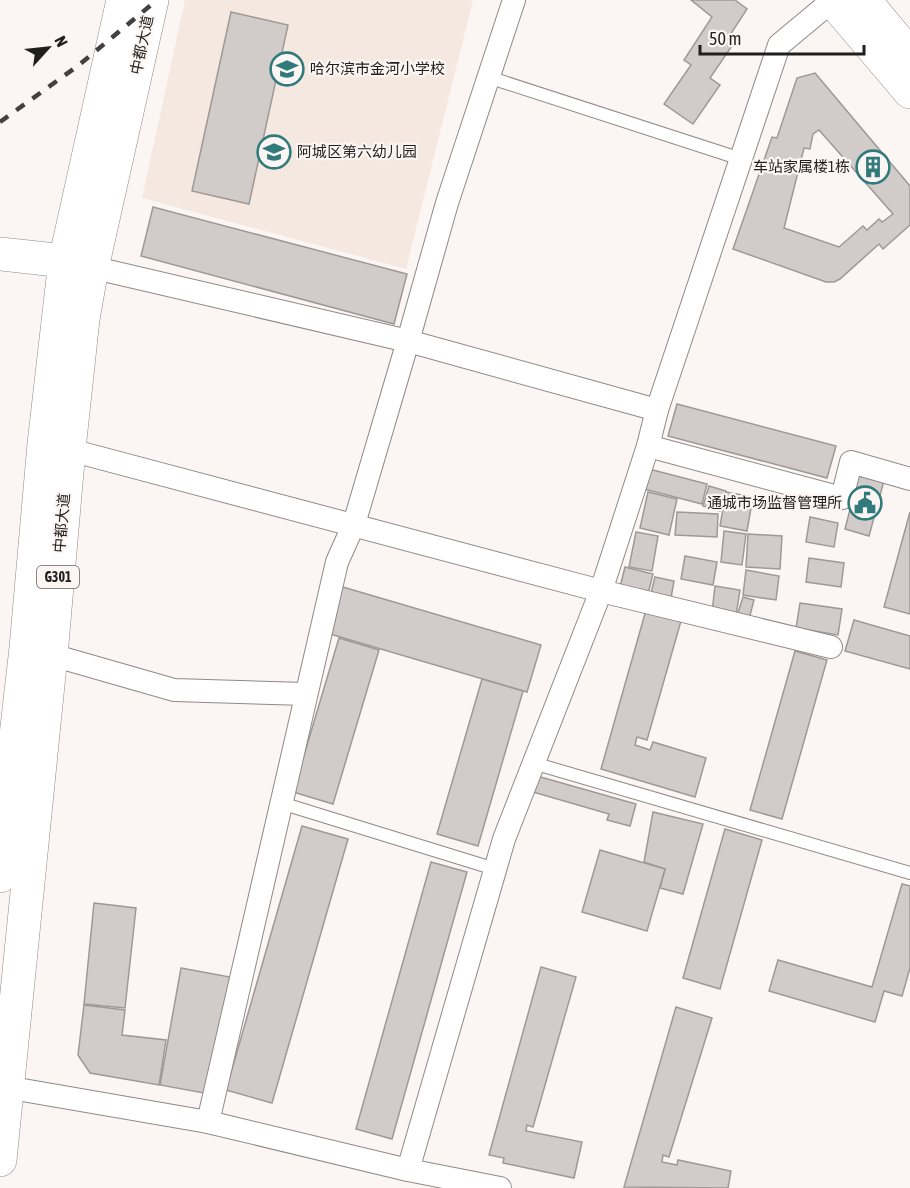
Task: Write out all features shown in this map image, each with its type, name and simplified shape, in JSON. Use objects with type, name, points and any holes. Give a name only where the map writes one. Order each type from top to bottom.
[{"type":"main road","name":"中都大道","points":[[0,1160],[38,651],[57,446],[79,265],[123,0]]},
{"type":"main road","name":"中都大道","points":[[79,265],[152,0]]},
{"type":"main road","points":[[832,0],[910,92]]},
{"type":"main road","points":[[864,0],[910,55]]},
{"type":"main road","points":[[0,254],[79,265]]},
{"type":"main road","name":"中都大道","points":[[0,876],[38,651]]},
{"type":"street","points":[[208,1122],[337,562],[354,524],[447,203],[514,0]]},
{"type":"street","points":[[408,1170],[504,839],[601,591],[648,446],[657,410],[779,45],[832,0]]},
{"type":"street","points":[[79,265],[408,341],[657,410]]},
{"type":"street","points":[[57,446],[601,591],[831,647]]},
{"type":"street","points":[[648,446],[842,498],[851,462],[910,479]]},
{"type":"street","points":[[38,651],[174,690],[306,694]]},
{"type":"street","points":[[4,1087],[208,1122],[408,1170],[501,1188]]},
{"type":"lane","points":[[488,77],[741,159]]},
{"type":"lane","points":[[533,763],[910,873]]},
{"type":"lane","points":[[281,803],[495,870]]},
{"type":"shaded area","points":[[185,0],[473,0],[406,269],[142,198]]},
{"type":"building","points":[[691,0],[735,0],[747,9],[730,35],[736,40],[710,78],[720,85],[693,124],[664,104],[691,65],[684,60],[712,17]]},
{"type":"building","points":[[231,12],[288,25],[249,204],[192,191]]},
{"type":"building","name":"车站家属楼1栋","points":[[815,73],[910,186],[910,225],[883,249],[879,244],[834,282],[826,282],[733,249],[772,137],[777,138],[797,78]],"holes":[[[819,130],[893,214],[882,222],[879,219],[867,230],[863,226],[839,247],[784,228],[804,148],[810,149],[813,134]]]},
{"type":"building","points":[[153,207],[407,274],[394,324],[141,256]]},
{"type":"building","points":[[677,404],[836,446],[827,478],[668,436]]},
{"type":"building","points":[[649,469],[707,484],[702,504],[644,489]]},
{"type":"building","name":"通城市场监督管理所","points":[[860,470],[885,477],[869,536],[845,529]]},
{"type":"building","points":[[709,486],[726,491],[720,511],[703,506]]},
{"type":"building","points":[[648,492],[677,499],[669,535],[640,528]]},
{"type":"building","points":[[726,492],[753,497],[747,531],[720,526]]},
{"type":"building","points":[[677,512],[718,514],[717,537],[675,535]]},
{"type":"building","points":[[910,512],[910,614],[884,607]]},
{"type":"building","points":[[810,517],[838,523],[834,547],[806,542]]},
{"type":"building","points":[[724,531],[746,534],[742,565],[721,562]]},
{"type":"building","points":[[636,532],[658,536],[652,571],[629,567]]},
{"type":"building","points":[[748,534],[782,536],[780,569],[746,567]]},
{"type":"building","points":[[685,556],[717,562],[713,585],[681,579]]},
{"type":"building","points":[[809,558],[844,563],[841,587],[806,582]]},
{"type":"building","points":[[625,567],[653,574],[648,594],[620,587]]},
{"type":"building","points":[[746,570],[779,576],[776,600],[743,595]]},
{"type":"building","points":[[655,577],[674,581],[671,598],[651,593]]},
{"type":"building","points":[[336,585],[541,645],[527,692],[323,632]]},
{"type":"building","points":[[715,586],[740,590],[736,615],[712,612]]},
{"type":"building","points":[[743,597],[754,600],[749,619],[737,616]]},
{"type":"building","points":[[800,603],[842,609],[838,635],[796,628]]},
{"type":"building","points":[[646,610],[681,621],[647,740],[637,737],[635,745],[650,750],[653,742],[706,758],[695,797],[601,769]]},
{"type":"building","points":[[854,620],[910,636],[910,669],[845,651]]},
{"type":"building","points":[[339,638],[379,650],[333,804],[293,792]]},
{"type":"building","points":[[795,651],[827,660],[782,819],[750,810]]},
{"type":"building","points":[[482,679],[523,691],[478,846],[437,834]]},
{"type":"building","points":[[537,776],[636,804],[630,826],[607,820],[609,814],[533,792]]},
{"type":"building","points":[[653,812],[703,824],[683,894],[660,888],[665,869],[644,862]]},
{"type":"building","points":[[302,826],[348,839],[272,1103],[226,1090]]},
{"type":"building","points":[[725,829],[762,840],[720,989],[683,978]]},
{"type":"building","points":[[600,850],[665,869],[647,931],[582,912]]},
{"type":"building","points":[[431,862],[467,872],[392,1139],[356,1129]]},
{"type":"building","points":[[902,884],[910,886],[910,968],[902,996],[884,991],[875,1022],[769,991],[778,960],[872,987]]},
{"type":"building","points":[[94,903],[136,908],[125,1008],[84,1004]]},
{"type":"building","points":[[541,967],[576,977],[533,1127],[527,1125],[526,1131],[582,1142],[574,1178],[503,1163],[504,1158],[489,1155]]},
{"type":"building","points":[[181,968],[230,977],[209,1094],[160,1085]]},
{"type":"building","points":[[84,1005],[125,1010],[122,1035],[166,1040],[159,1085],[90,1073],[78,1055]]},
{"type":"building","points":[[676,1007],[712,1018],[669,1157],[663,1155],[662,1162],[677,1165],[678,1160],[731,1171],[728,1188],[624,1187]]},
{"type":"railway","points":[[0,122],[79,65],[157,0]]},
{"type":"place","name":"哈尔滨市金河小学校","points":[[287,69]]},
{"type":"place","name":"阿城区第六幼儿园","points":[[274,152]]},
{"type":"place","name":"车站家属楼1栋","points":[[873,167]]},
{"type":"place","name":"通城市场监督管理所","points":[[865,503]]}]
